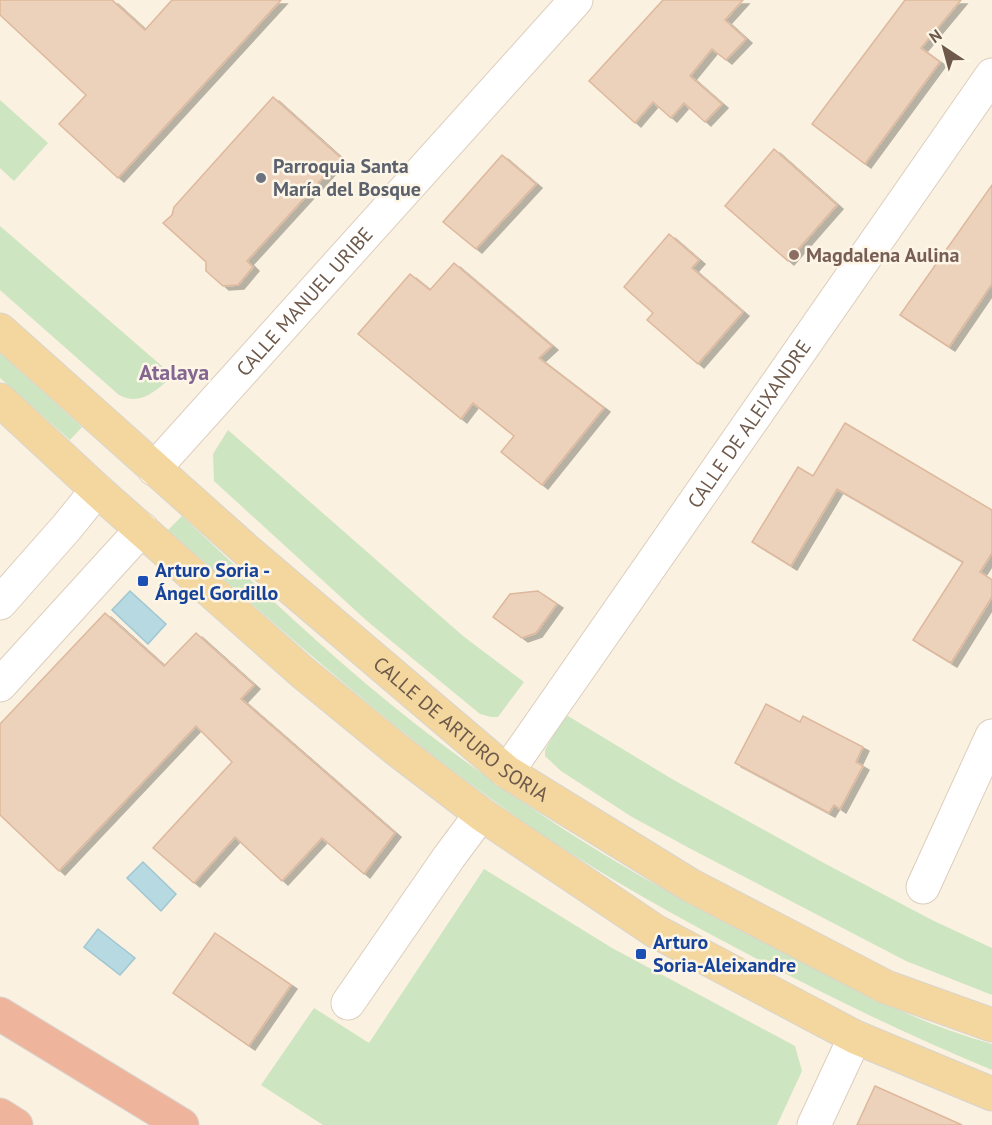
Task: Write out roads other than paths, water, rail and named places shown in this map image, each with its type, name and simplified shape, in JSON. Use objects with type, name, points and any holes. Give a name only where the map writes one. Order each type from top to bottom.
[{"type":"highway","points":[[0,1014],[182,1125]]},
{"type":"highway","points":[[0,1115],[16,1125]]},
{"type":"main road","name":"CALLE DE ARTURO SORIA","points":[[0,330],[154,469],[507,772],[690,885],[886,987],[992,1025]]},
{"type":"main road","points":[[0,400],[97,490],[302,672],[396,749],[481,814],[655,931],[855,1037],[992,1094]]},
{"type":"street","name":"CALLE MANUEL URIBE","points":[[154,469],[576,0]]},
{"type":"street","name":"CALLE DE ALEIXANDRE","points":[[507,772],[992,75]]},
{"type":"street","points":[[0,603],[97,490]]},
{"type":"street","points":[[0,686],[142,529]]},
{"type":"street","points":[[923,887],[992,736]]},
{"type":"street","points":[[348,1003],[481,814]]},
{"type":"street","points":[[814,1125],[855,1037]]},
{"type":"water","points":[[130,591],[166,624],[148,644],[112,610]]},
{"type":"water","points":[[143,862],[176,894],[161,911],[127,878]]},
{"type":"water","points":[[98,929],[135,958],[120,975],[84,947]]},
{"type":"place","name":"Parroquia Santa María del Bosque","points":[[261,178]]},
{"type":"place","name":"Magdalena Aulina","points":[[794,255]]},
{"type":"place","name":"Arturo Soria - Ángel Gordillo","points":[[143,581]]},
{"type":"place","name":"Arturo Soria-Aleixandre","points":[[641,954]]},
{"type":"district","name":"Atalaya","points":[[174,372]]}]
